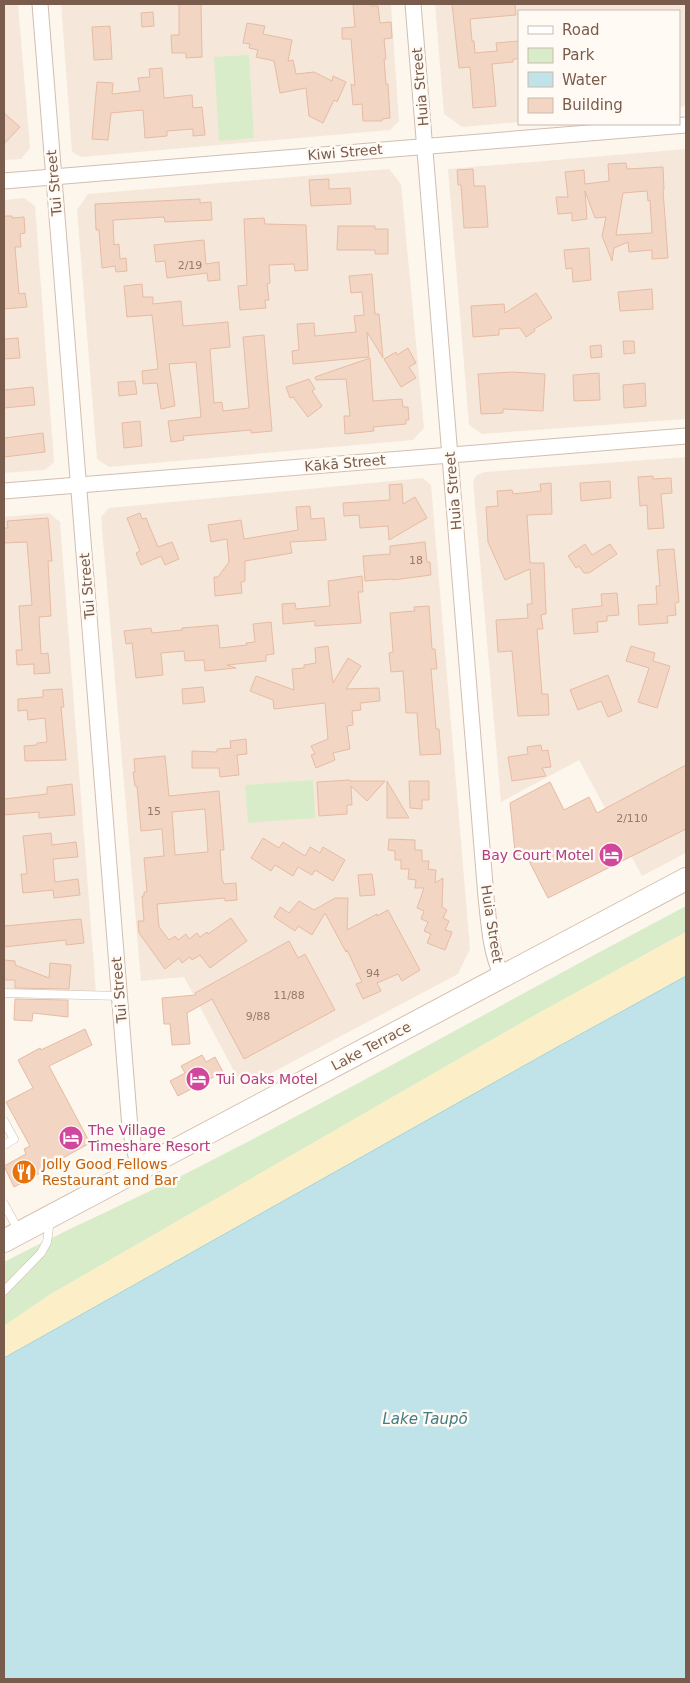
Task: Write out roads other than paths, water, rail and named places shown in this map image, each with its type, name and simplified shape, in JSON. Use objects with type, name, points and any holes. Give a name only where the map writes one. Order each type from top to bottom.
[{"type":"main road","name":"Lake Terrace","points":[[12,1237],[686,878]]},
{"type":"street","name":"Tui Street","points":[[40,4],[130,1128],[136,1156],[141,1168]]},
{"type":"street","name":"Huia Street","points":[[413,4],[486,897],[496,964],[502,976]]},
{"type":"street","name":"Kiwi Street","points":[[4,181],[686,125]]},
{"type":"street","name":"Kākā Street","points":[[4,491],[686,436]]},
{"type":"lane","points":[[4,993],[120,996]]},
{"type":"lane","points":[[4,1121],[14,1139],[4,1145]]},
{"type":"lane","points":[[4,1204],[12,1237]]},
{"type":"lane","points":[[4,1291],[35,1260],[47,1242],[50,1218]]},
{"type":"water","name":"Lake Taupō","points":[[686,976],[686,1679],[4,1679],[4,1358]]},
{"type":"place","name":"Bay Court Motel","points":[[611,855]]},
{"type":"place","name":"Tui Oaks Motel","points":[[198,1079]]},
{"type":"place","name":"The Village Timeshare Resort","points":[[71,1138]]},
{"type":"place","name":"Jolly Good Fellows Restaurant and Bar","points":[[24,1172]]}]
